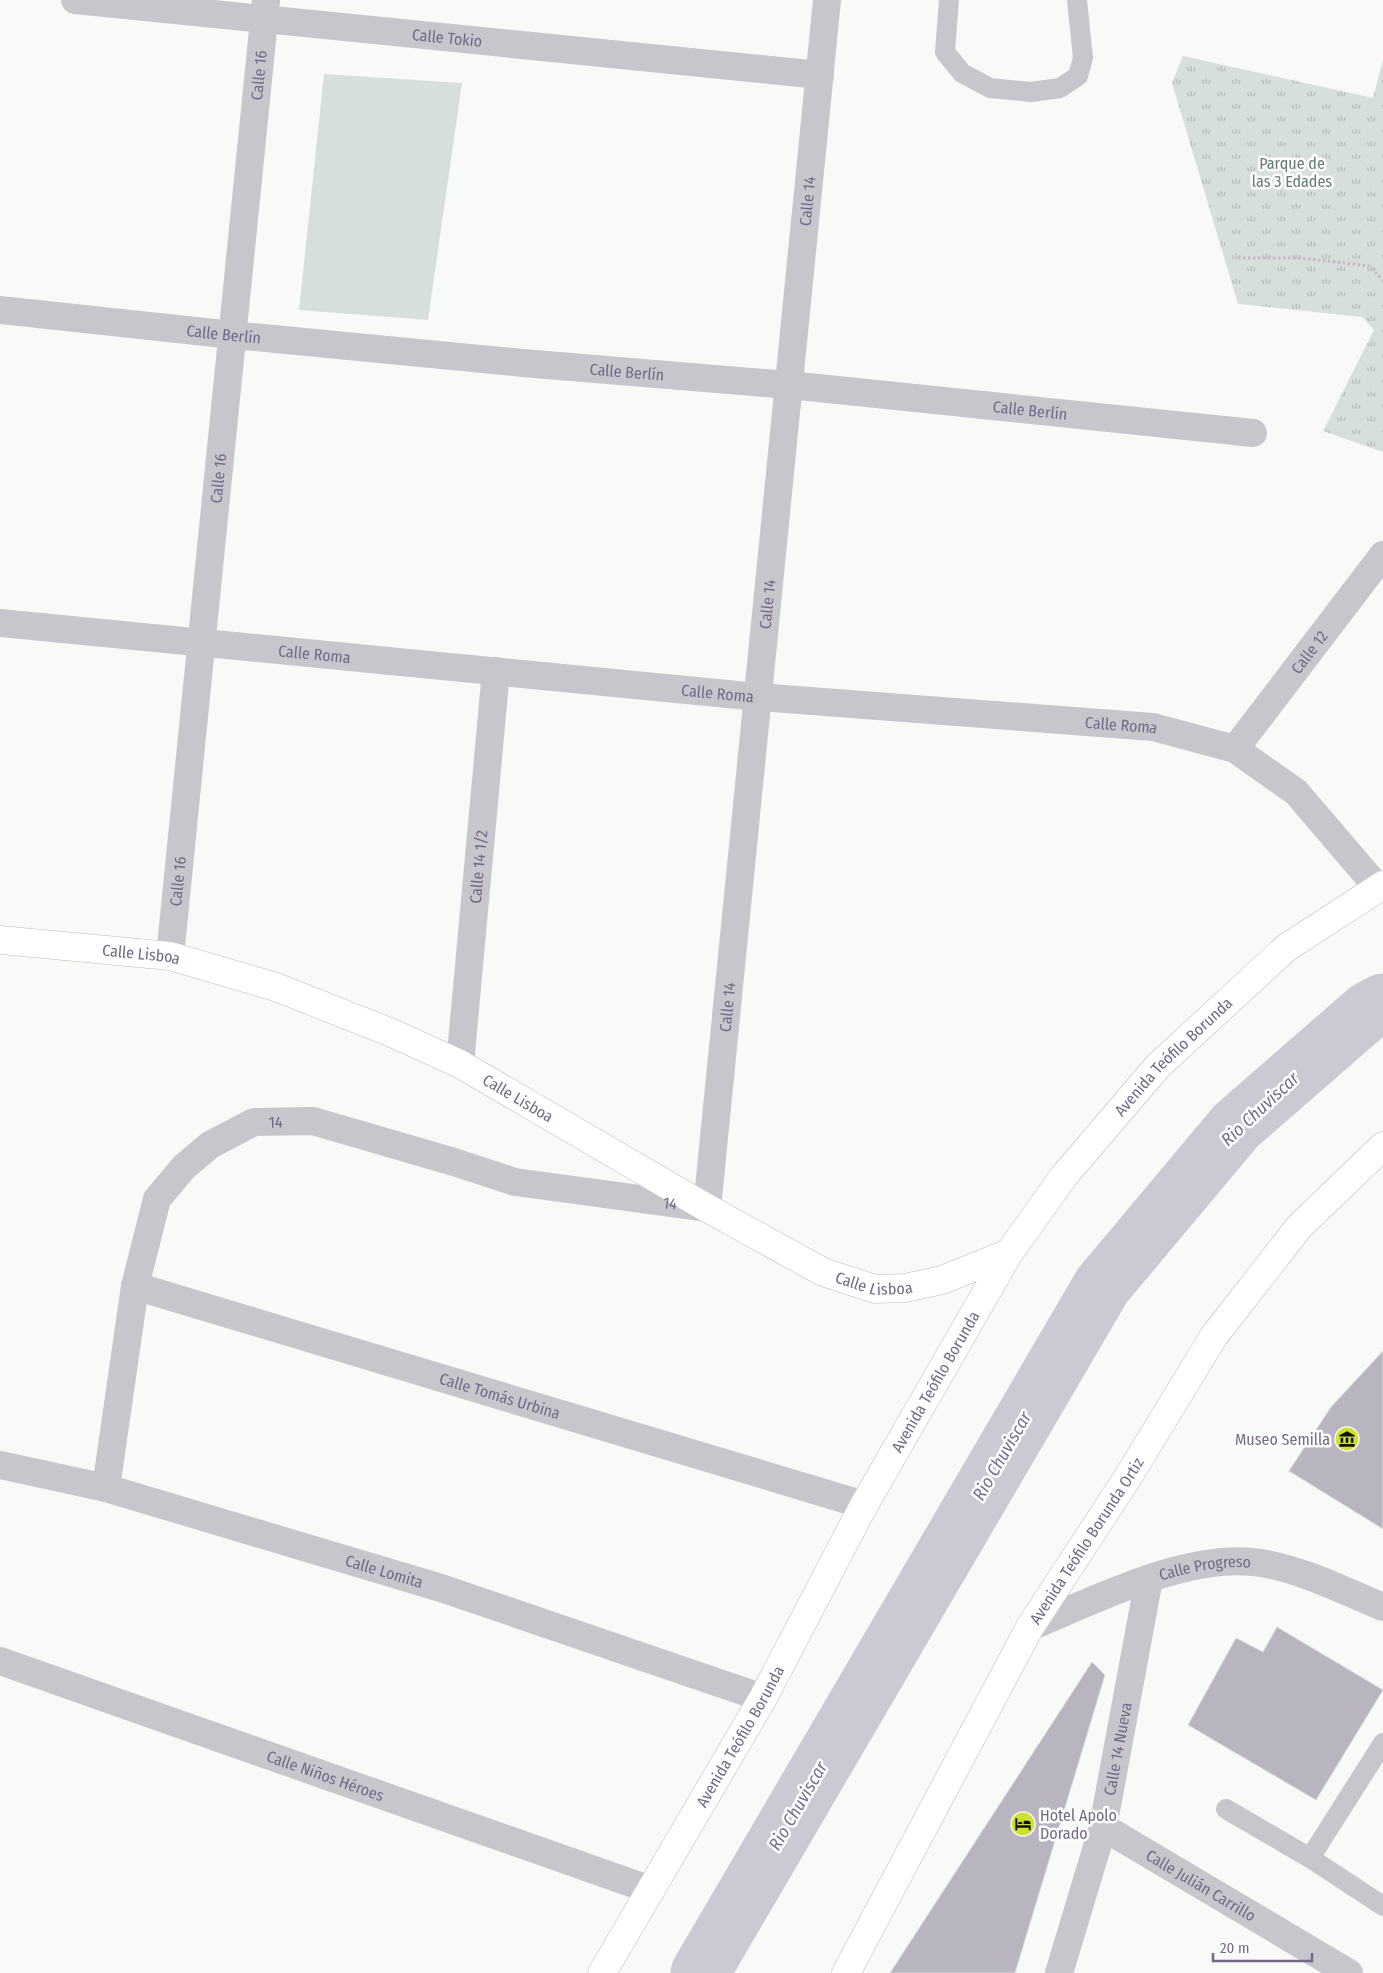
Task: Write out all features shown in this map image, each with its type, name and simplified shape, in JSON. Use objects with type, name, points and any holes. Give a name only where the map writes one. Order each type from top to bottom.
[{"type":"main road","name":"Avenida Teófilo Borunda","points":[[602,1973],[763,1698],[864,1505],[1009,1252],[1064,1176],[1158,1066],[1286,948],[1381,887]]},
{"type":"main road","name":"Calle Lisboa","points":[[0,940],[170,956],[276,987],[392,1033],[460,1064],[707,1208],[823,1272],[875,1290],[905,1288],[942,1280],[1009,1252]]},
{"type":"main road","name":"Avenida Teófilo Borunda Ortiz","points":[[846,1973],[1030,1627],[1128,1477],[1214,1336],[1299,1227],[1383,1146]]},
{"type":"street","name":"Calle Tokio","points":[[74,0],[265,10],[820,75]]},
{"type":"street","name":"Calle 14","points":[[707,1208],[827,0]]},
{"type":"street","name":"Calle 16","points":[[170,956],[265,10]]},
{"type":"street","name":"Calle Berlín","points":[[0,310],[523,363],[789,385],[1253,433]]},
{"type":"street","name":"Calle 12","points":[[1236,749],[1383,555]]},
{"type":"street","name":"Calle Roma","points":[[0,622],[758,697],[1153,727],[1236,749],[1296,792],[1381,887]]},
{"type":"street","name":"Calle 14 1/2","points":[[460,1064],[496,671]]},
{"type":"street","name":"14","points":[[106,1488],[136,1286],[157,1198],[184,1167],[210,1145],[254,1122],[313,1121],[454,1162],[515,1182],[707,1208]]},
{"type":"street","name":"Calle Tomás Urbina","points":[[136,1286],[864,1505]]},
{"type":"street","name":"Calle Lomita","points":[[0,1465],[106,1488],[441,1588],[763,1698]]},
{"type":"street","name":"Calle Progreso","points":[[1030,1627],[1149,1579],[1211,1563],[1261,1563],[1311,1577],[1383,1607]]},
{"type":"street","name":"Calle 14 Nueva","points":[[1059,1973],[1103,1827],[1149,1579]]},
{"type":"street","name":"Calle Niños Héroes","points":[[0,1661],[651,1890]]},
{"type":"street","name":"Calle Julián Carrillo","points":[[1103,1827],[1349,1973]]},
{"type":"lane","points":[[948,0],[945,52],[962,73],[990,88],[1031,92],[1060,88],[1078,76],[1083,58],[1077,0]]},
{"type":"lane","points":[[1310,1858],[1383,1743]]},
{"type":"lane","points":[[1226,1810],[1310,1858],[1383,1906]]},
{"type":"path","points":[[1238,258],[1302,258],[1369,266],[1383,280]]},
{"type":"green space","name":"Parque de las 3 Edades","points":[[1183,56],[1373,98],[1383,60],[1383,452],[1323,431],[1374,330],[1362,317],[1238,304],[1172,83]]},
{"type":"green space","points":[[324,74],[462,83],[428,320],[299,310]]},
{"type":"building","name":"Museo Semilla","points":[[1383,1351],[1383,1529],[1289,1471],[1331,1407]]},
{"type":"building","points":[[1277,1627],[1383,1690],[1316,1800],[1188,1725],[1236,1638],[1263,1652]]},
{"type":"building","name":"Hotel Apolo Dorado","points":[[1092,1662],[1105,1675],[1015,1973],[890,1973]]},
{"type":"waterway","name":"Rio Chuviscar","points":[[700,1973],[1102,1286],[1236,1126],[1368,1011],[1383,1003]]},
{"type":"place","name":"Museo Semilla","points":[[1347,1439]]},
{"type":"place","name":"Hotel Apolo Dorado","points":[[1023,1824]]}]
